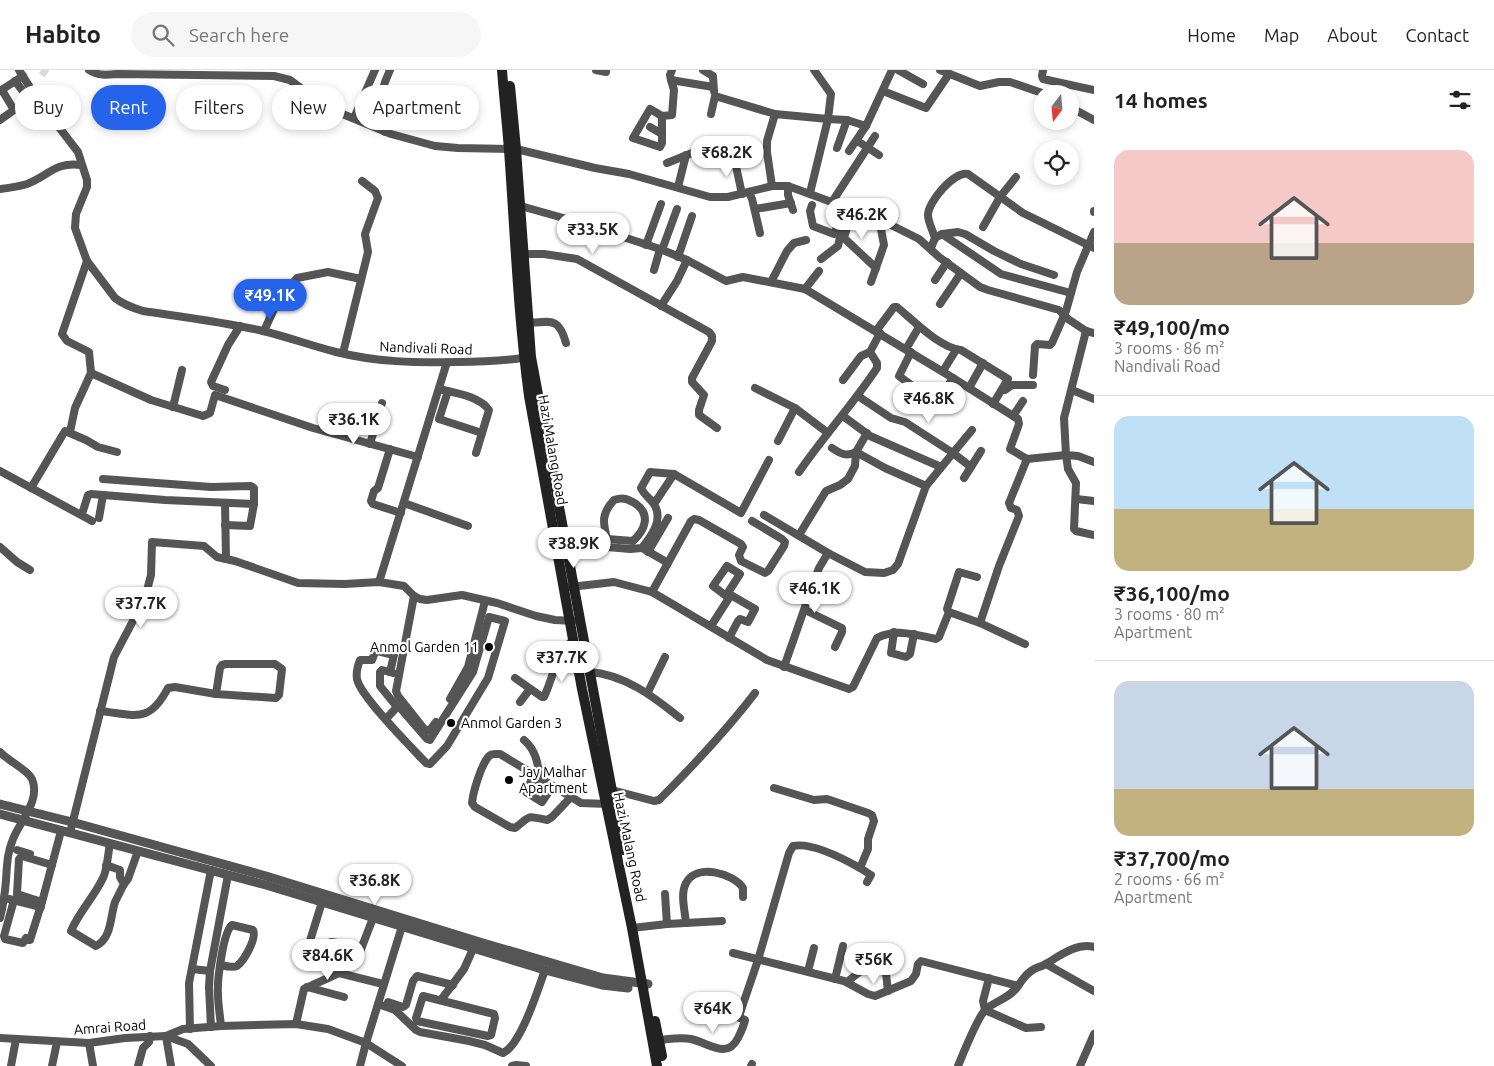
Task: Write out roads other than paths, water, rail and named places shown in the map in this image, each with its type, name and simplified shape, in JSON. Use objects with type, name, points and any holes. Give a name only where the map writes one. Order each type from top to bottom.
[{"type":"main road","name":"Hazi Malang Road","points":[[502,70],[513,148]]},
{"type":"main road","name":"Hazi Malang Road","points":[[509,70],[516,205],[528,357],[575,621],[589,672],[608,791],[607,804],[635,928]]},
{"type":"main road","name":"Hazi Malang Road","points":[[516,205],[523,254],[529,323],[528,357]]},
{"type":"main road","name":"Hazi Malang Road","points":[[575,621],[574,640],[608,791],[635,928],[657,1066]]},
{"type":"main road","name":"Hazi Malang Road","points":[[645,987],[664,1066]]},
{"type":"street","points":[[89,70],[106,75],[137,72],[274,76],[290,80],[328,108],[385,132],[446,148],[513,148],[595,168],[629,174],[710,197],[728,197],[772,186],[788,186],[883,221],[919,239],[960,273],[988,290],[1059,310],[1090,332],[1064,418],[1068,469],[1076,483],[1074,529],[1094,535]]},
{"type":"street","points":[[354,118],[375,70]]},
{"type":"street","points":[[385,132],[390,118],[380,110],[379,106],[390,70]]},
{"type":"street","points":[[596,70],[606,72]]},
{"type":"street","points":[[662,116],[662,143],[659,147],[632,137],[650,109],[662,116],[670,116],[673,112],[674,90],[670,75],[672,70]]},
{"type":"street","points":[[703,70],[713,76],[715,96],[711,114]]},
{"type":"street","points":[[810,193],[828,119],[831,94],[814,70]]},
{"type":"street","points":[[848,151],[866,126],[892,70],[923,84]]},
{"type":"street","points":[[898,70],[908,77]]},
{"type":"street","points":[[940,70],[980,86],[1010,82],[1034,90]]},
{"type":"street","points":[[959,78],[962,70]]},
{"type":"street","points":[[1043,70],[1042,76],[1044,79],[1094,90]]},
{"type":"street","points":[[0,120],[14,110],[1,90],[15,81],[21,73]]},
{"type":"street","name":"Nandivali Road","points":[[21,73],[38,100],[75,147],[82,165],[87,180],[87,187],[76,214],[74,228],[87,261],[115,298],[132,308],[240,326],[343,353],[390,361],[490,362],[528,357]]},
{"type":"street","points":[[883,91],[926,108],[949,74]]},
{"type":"street","points":[[671,80],[713,87]]},
{"type":"street","points":[[15,81],[18,85]]},
{"type":"street","points":[[715,96],[775,114],[847,120],[866,126]]},
{"type":"street","points":[[1079,112],[1094,120]]},
{"type":"street","points":[[772,186],[767,141],[775,114]]},
{"type":"street","points":[[837,148],[847,120]]},
{"type":"street","points":[[650,126],[662,134]]},
{"type":"street","points":[[832,202],[876,136]]},
{"type":"street","points":[[859,142],[879,155]]},
{"type":"street","points":[[667,163],[692,153],[702,153]]},
{"type":"street","points":[[678,188],[686,155]]},
{"type":"street","points":[[734,157],[745,193],[754,208],[760,233]]},
{"type":"street","points":[[0,189],[28,184],[55,167],[74,164],[82,165]]},
{"type":"street","points":[[1071,293],[1001,274],[939,236],[928,220],[929,208],[938,193],[956,176],[963,173],[968,174],[1037,222],[1091,247]]},
{"type":"street","points":[[983,227],[1000,197],[1016,177]]},
{"type":"street","points":[[343,353],[368,252],[365,234],[378,198],[375,191],[362,181]]},
{"type":"street","points":[[754,208],[792,206],[788,186]]},
{"type":"street","points":[[646,245],[661,204]]},
{"type":"street","points":[[516,205],[678,256],[726,281],[740,277],[805,289],[943,371],[1013,416],[1020,424],[1010,449],[1027,459],[1066,455],[1078,456],[1094,462]]},
{"type":"street","points":[[812,205],[810,211],[813,226],[834,234],[849,209]]},
{"type":"street","points":[[654,270],[677,209]]},
{"type":"street","points":[[821,259],[840,244],[839,237],[849,209]]},
{"type":"street","points":[[849,209],[844,238],[876,268]]},
{"type":"street","points":[[678,256],[692,216]]},
{"type":"street","points":[[871,282],[884,245],[881,229],[883,221]]},
{"type":"street","points":[[931,248],[939,236],[958,232],[1021,264],[1054,275]]},
{"type":"street","points":[[1033,375],[1035,346],[1037,344],[1051,344],[1064,315],[1077,272],[1091,247],[1094,232]]},
{"type":"street","points":[[771,282],[786,251],[794,243],[806,240]]},
{"type":"street","points":[[523,254],[544,254],[577,259],[709,332],[712,336],[712,341],[692,378],[692,382],[704,395],[699,415],[717,428]]},
{"type":"street","points":[[662,306],[687,260]]},
{"type":"street","points":[[70,432],[75,408],[92,373],[89,352],[67,341],[62,334],[87,261]]},
{"type":"street","points":[[935,280],[947,262]]},
{"type":"street","points":[[805,289],[819,271]]},
{"type":"street","points":[[264,331],[278,300],[298,278],[328,272],[361,279]]},
{"type":"street","points":[[940,304],[960,273]]},
{"type":"street","points":[[843,380],[861,356],[870,352],[878,332],[896,306],[919,327],[1009,380],[994,404]]},
{"type":"street","points":[[529,323],[547,321],[556,323],[562,331],[566,343]]},
{"type":"street","points":[[225,390],[213,386],[211,382],[240,326]]},
{"type":"street","points":[[919,327],[899,372],[899,376],[934,402],[938,401],[953,378]]},
{"type":"street","points":[[943,371],[956,350]]},
{"type":"street","points":[[799,472],[823,437],[843,416],[877,368],[877,363],[870,352]]},
{"type":"street","points":[[379,582],[447,362]]},
{"type":"street","points":[[969,388],[983,363]]},
{"type":"street","points":[[173,407],[182,370]]},
{"type":"street","points":[[92,373],[129,391],[203,416],[207,416],[210,413],[215,395],[314,428],[371,441]]},
{"type":"street","points":[[169,384],[178,386]]},
{"type":"street","points":[[994,404],[1009,385],[1033,385]]},
{"type":"street","points":[[755,388],[795,408],[828,433]]},
{"type":"street","points":[[439,389],[476,400],[487,407],[489,414],[476,453]]},
{"type":"street","points":[[1072,390],[1094,400]]},
{"type":"street","points":[[448,391],[439,419],[482,433]]},
{"type":"street","points":[[858,396],[892,418],[905,422],[971,467]]},
{"type":"street","points":[[1013,416],[1022,400]]},
{"type":"street","points":[[371,441],[382,403]]},
{"type":"street","points":[[778,441],[795,408]]},
{"type":"street","points":[[843,416],[867,433],[941,468]]},
{"type":"street","points":[[764,515],[828,553],[865,572],[884,573],[892,570],[898,564],[926,486],[972,430]]},
{"type":"street","points":[[31,488],[64,433],[70,432],[98,447],[117,452]]},
{"type":"street","points":[[799,536],[826,491],[848,479],[855,466],[856,452],[867,433]]},
{"type":"street","points":[[357,434],[390,449],[418,457]]},
{"type":"street","points":[[832,448],[841,454],[856,452],[885,468],[926,486]]},
{"type":"street","points":[[390,449],[378,488],[374,491],[370,501],[373,504],[401,513]]},
{"type":"street","points":[[964,478],[981,451]]},
{"type":"street","points":[[980,623],[999,566],[1019,516],[1017,510],[1011,508],[1009,504],[1027,459]]},
{"type":"street","points":[[645,550],[658,523],[658,513],[654,504],[642,490],[648,473],[652,471],[674,474],[741,513],[769,460]]},
{"type":"street","points":[[0,472],[96,519],[103,495]]},
{"type":"street","points":[[654,504],[674,474]]},
{"type":"street","points":[[103,479],[211,487],[252,486],[254,488],[254,504],[250,526],[225,525]]},
{"type":"street","points":[[166,484],[166,500]]},
{"type":"street","points":[[211,487],[211,503]]},
{"type":"street","points":[[83,511],[88,495],[254,504]]},
{"type":"street","points":[[563,548],[607,539],[633,541],[641,532],[646,520],[643,510],[629,500],[622,498],[614,500],[605,513],[604,521],[607,539]]},
{"type":"street","points":[[1076,499],[1094,501]]},
{"type":"street","points":[[404,502],[468,526]]},
{"type":"street","points":[[225,503],[226,559]]},
{"type":"street","points":[[645,550],[668,518]]},
{"type":"street","points":[[652,592],[691,521],[694,519],[741,544],[743,547],[740,555],[741,561],[765,573],[768,571],[785,542],[752,522]]},
{"type":"street","points":[[563,548],[586,539]]},
{"type":"street","points":[[14,900],[4,936],[5,938],[23,943],[26,940],[30,940],[53,862],[72,822],[114,657],[144,598],[151,575],[152,542],[204,546],[217,557],[298,583],[345,584],[379,582],[404,586],[414,596],[427,600],[462,595],[497,603],[536,616],[575,621]]},
{"type":"street","points":[[0,547],[17,562],[30,570]]},
{"type":"street","points":[[563,548],[583,551],[607,547],[645,550],[668,563]]},
{"type":"street","points":[[784,667],[819,568],[828,553]]},
{"type":"street","points":[[570,588],[614,582],[652,592],[767,660],[852,689],[874,642],[883,635],[894,632],[938,638],[949,612],[947,608],[959,572],[977,576]]},
{"type":"street","points":[[409,714],[396,691],[414,596]]},
{"type":"street","points":[[711,626],[729,596],[755,609],[748,622],[740,619],[738,621],[730,638]]},
{"type":"street","points":[[442,753],[428,740],[429,730],[442,717],[472,665],[482,630],[485,601]]},
{"type":"street","points":[[805,610],[842,628],[835,647]]},
{"type":"street","points":[[949,612],[980,623],[1025,644]]},
{"type":"street","points":[[390,672],[394,655],[377,651],[372,660],[360,660],[357,677],[361,688],[386,719],[427,764],[430,764],[442,753],[488,678],[505,621],[490,616],[482,630]]},
{"type":"street","points":[[894,632],[891,652],[906,657],[910,654],[914,634]]},
{"type":"street","points":[[515,678],[544,697],[560,657],[568,643],[574,640]]},
{"type":"street","points":[[648,692],[665,657]]},
{"type":"street","points":[[100,711],[140,715],[151,712],[160,703],[168,688],[174,687],[216,694],[276,698],[279,695],[282,669],[276,664],[222,665],[216,694]]},
{"type":"street","points":[[386,719],[397,707],[379,685],[381,670],[399,674]]},
{"type":"street","points":[[589,672],[604,673],[648,692],[680,718]]},
{"type":"street","points":[[379,685],[396,691]]},
{"type":"street","points":[[520,702],[530,689]]},
{"type":"street","points":[[608,791],[654,801],[659,800],[706,752],[755,693]]},
{"type":"street","points":[[401,709],[429,730],[430,740]]},
{"type":"street","points":[[524,740],[534,753],[535,778]]},
{"type":"street","points":[[0,752],[31,776],[35,785],[25,816],[13,837],[7,855],[4,898],[0,918]]},
{"type":"street","points":[[571,797],[547,820],[534,816],[526,818],[515,828],[510,827],[473,805],[472,800],[489,756],[500,754],[535,778],[571,797],[581,803],[607,804]]},
{"type":"street","points":[[774,788],[814,800],[827,799],[872,815],[874,821],[868,839],[868,848],[860,868]]},
{"type":"street","points":[[0,804],[66,832],[228,874],[373,918],[403,923],[603,978],[645,987]]},
{"type":"street","points":[[0,814],[72,822],[266,876],[473,949],[545,970],[602,984],[645,987]]},
{"type":"street","points":[[110,844],[104,877],[92,898],[86,903],[72,930],[72,933],[96,946],[99,945],[109,930],[115,902],[128,879],[138,851]]},
{"type":"street","points":[[739,1016],[758,960],[789,853],[793,846],[810,847],[850,862],[871,875],[867,882]]},
{"type":"street","points":[[17,850],[53,862]]},
{"type":"street","points":[[40,905],[17,894],[19,859],[22,856],[53,862]]},
{"type":"street","points":[[106,865],[120,870],[120,877],[124,884]]},
{"type":"street","points":[[190,1029],[189,994],[192,969],[211,870]]},
{"type":"street","points":[[686,922],[684,888],[687,881],[695,874],[710,873],[733,878],[743,888],[743,897]]},
{"type":"street","points":[[211,1027],[210,971],[228,874]]},
{"type":"street","points":[[208,885],[225,889]]},
{"type":"street","points":[[664,894],[667,924]]},
{"type":"street","points":[[4,898],[40,905]]},
{"type":"street","points":[[322,902],[306,961],[323,966],[328,950],[354,958],[358,957],[373,918]]},
{"type":"street","points":[[635,928],[686,922],[722,921]]},
{"type":"street","points":[[360,1066],[383,984],[403,923]]},
{"type":"street","points":[[221,965],[232,967],[238,965],[252,943],[255,934],[253,930],[236,925],[230,926],[224,947],[221,965],[218,992],[221,1026]]},
{"type":"street","points":[[958,1066],[985,1010],[1009,997],[1031,970],[1076,948],[1088,945],[1094,947]]},
{"type":"street","points":[[835,979],[843,946]]},
{"type":"street","points":[[808,971],[814,948]]},
{"type":"street","points":[[441,1000],[464,969],[473,949]]},
{"type":"street","points":[[732,952],[847,982],[871,996],[911,981],[921,961],[1018,986]]},
{"type":"street","points":[[847,982],[868,966],[872,954],[884,965],[888,991]]},
{"type":"street","points":[[1046,964],[1094,991]]},
{"type":"street","points":[[192,969],[210,971]]},
{"type":"street","points":[[378,1004],[395,1010],[420,1032],[469,1040],[503,1054],[514,1043],[526,1022],[545,970]]},
{"type":"street","points":[[296,1024],[302,994],[306,987],[340,973],[383,984]]},
{"type":"street","points":[[388,1002],[406,1005],[414,980],[418,976],[453,985]]},
{"type":"street","points":[[985,1010],[983,1001],[989,978]]},
{"type":"street","points":[[306,987],[344,997]]},
{"type":"street","points":[[423,996],[441,1000],[494,1014],[495,1018],[491,1035],[488,1036],[416,1020],[423,996]]},
{"type":"street","points":[[659,1040],[689,1039],[726,1050],[735,1044],[745,1022],[744,1018],[707,1005]]},
{"type":"street","points":[[985,1010],[1026,1028],[1041,1027]]},
{"type":"street","points":[[170,1066],[166,1036],[183,1029],[296,1024],[328,1030],[366,1043],[401,1066]]},
{"type":"street","points":[[1080,1066],[1094,1034]]},
{"type":"street","points":[[138,1066],[143,1048],[149,1042],[150,1036]]},
{"type":"street","name":"Amrai Road","points":[[0,1038],[89,1043],[166,1036],[188,1044],[211,1066]]},
{"type":"street","points":[[11,1066],[16,1040]]},
{"type":"street","points":[[52,1066],[57,1042]]},
{"type":"street","points":[[89,1043],[93,1066]]},
{"type":"street","points":[[512,1066],[526,1066]]},
{"type":"tunnel","points":[[41,70],[47,74]]},
{"type":"place","name":"Anmol Garden 11","points":[[489,647]]},
{"type":"place","name":"Anmol Garden 3","points":[[451,723]]},
{"type":"place","name":"Jay Malhar Apartment","points":[[509,780]]}]
